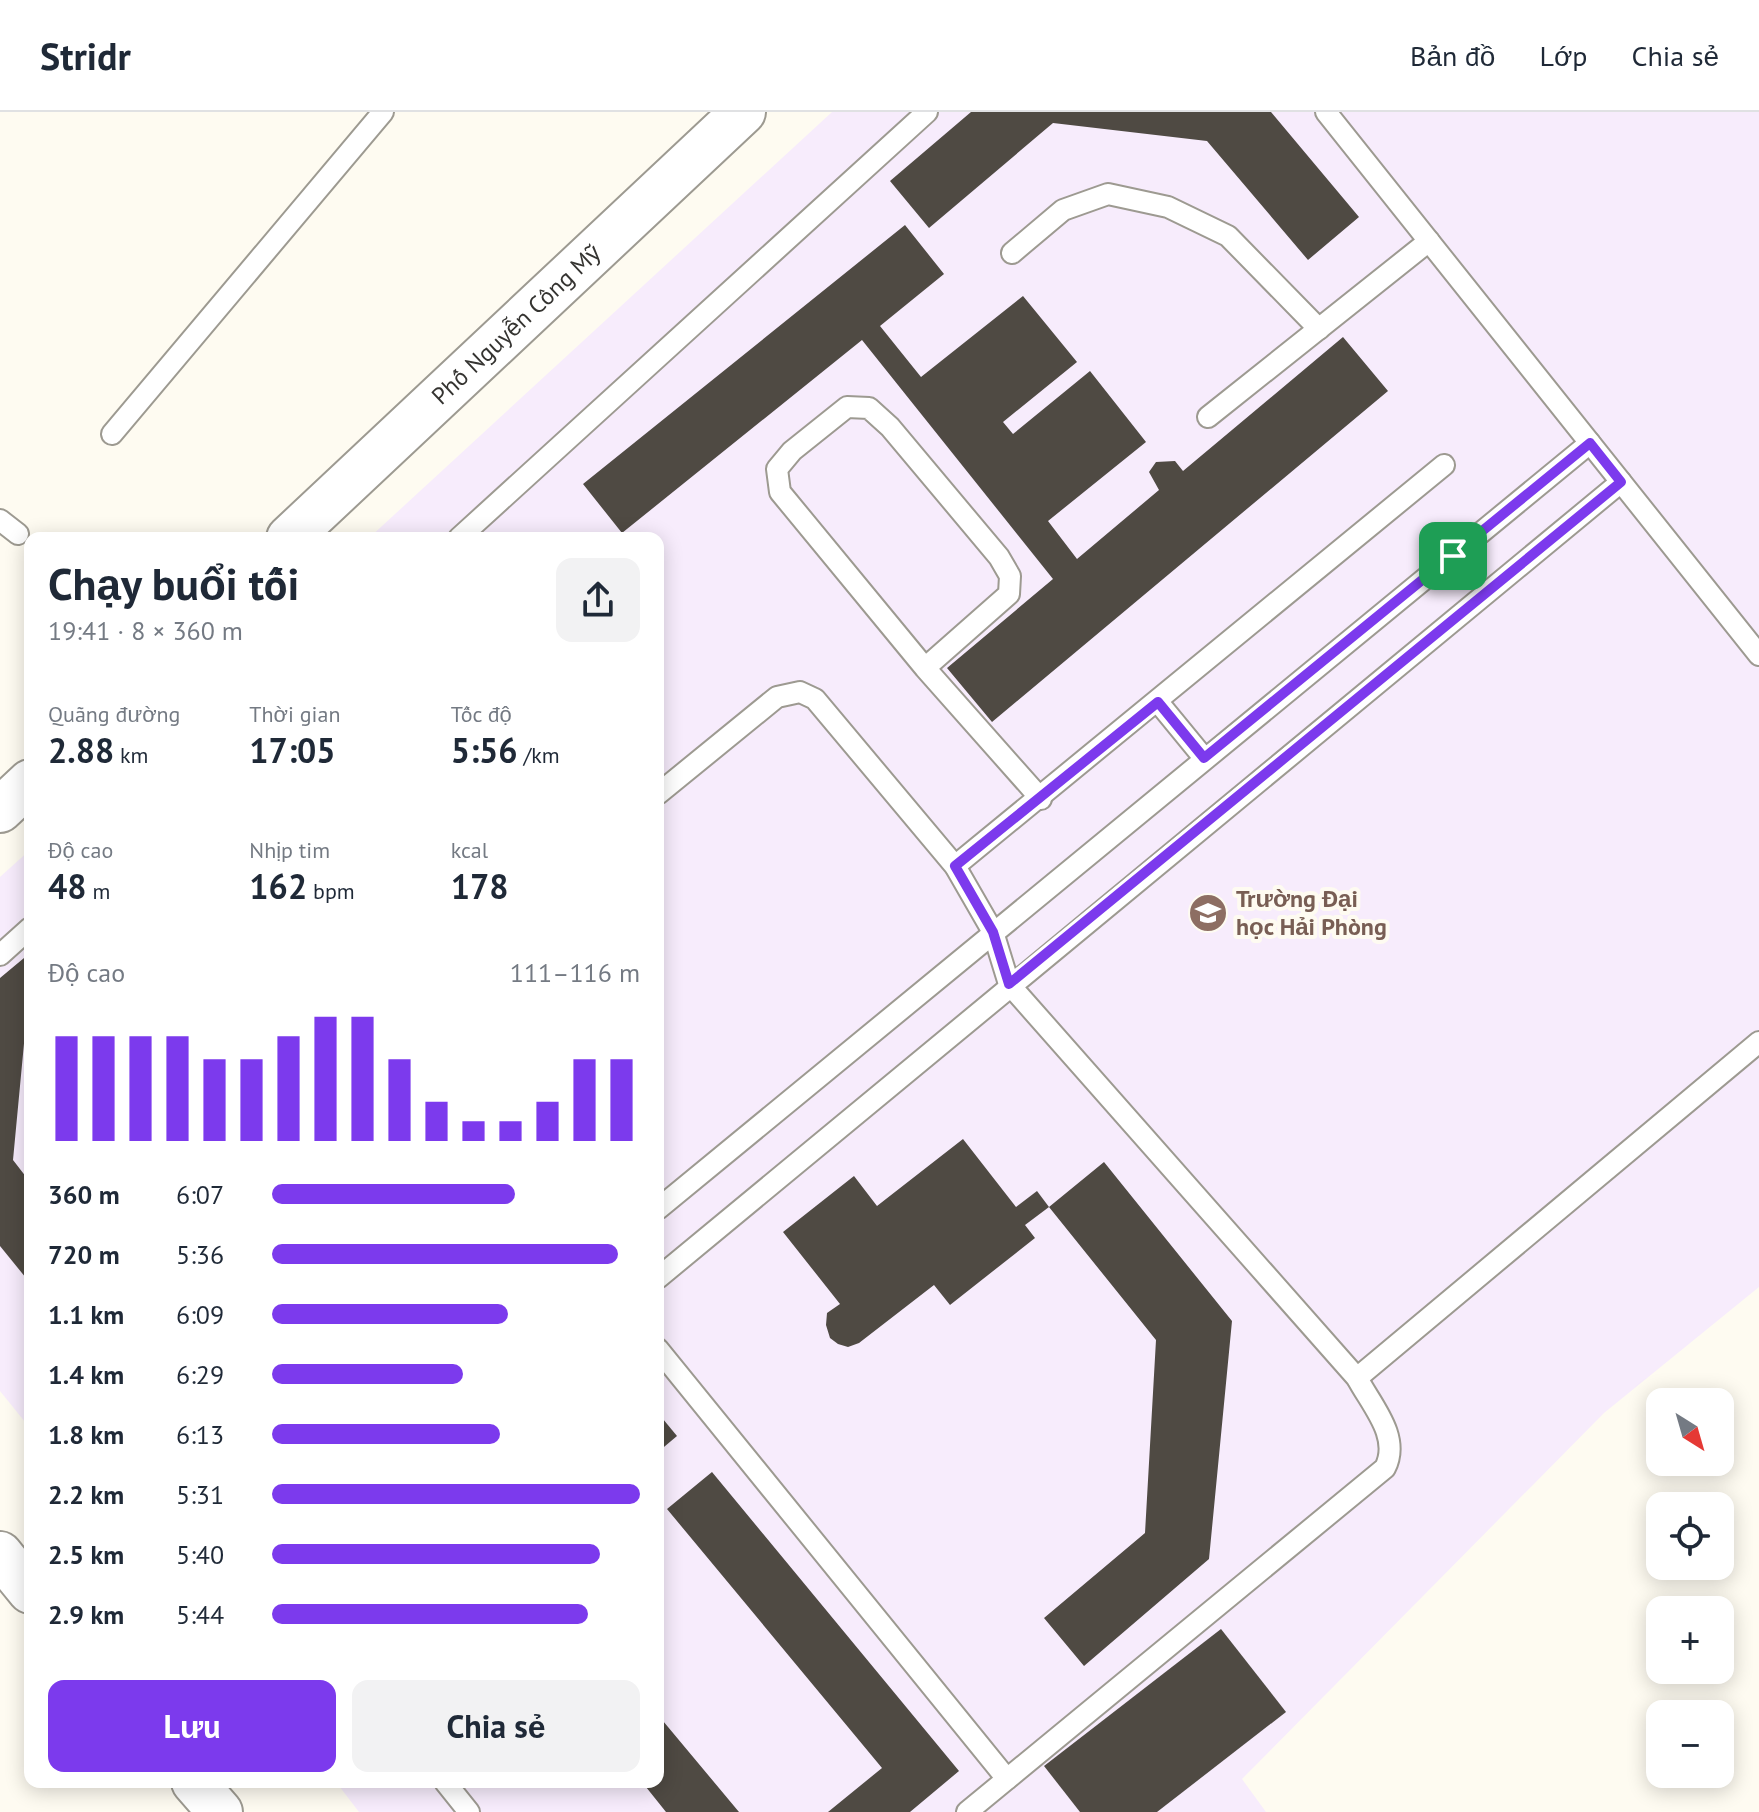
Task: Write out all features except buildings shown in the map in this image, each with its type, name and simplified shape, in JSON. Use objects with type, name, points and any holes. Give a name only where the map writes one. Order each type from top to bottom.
[{"type":"street","name":"Phố Nguyễn Công Mỹ","points":[[295,532],[743,112]]},
{"type":"street","points":[[0,810],[24,788]]},
{"type":"street","points":[[0,1554],[24,1584]]},
{"type":"street","points":[[199,1788],[220,1812]]},
{"type":"lane","points":[[112,434],[383,112]]},
{"type":"lane","points":[[466,532],[927,112]]},
{"type":"lane","points":[[1326,112],[1759,655]]},
{"type":"lane","points":[[1012,253],[1063,210],[1108,194],[1168,207],[1228,236],[1319,329]]},
{"type":"lane","points":[[1208,417],[1429,241]]},
{"type":"lane","points":[[925,668],[1009,594],[1010,576],[999,557],[890,427],[869,408],[847,407],[792,451],[777,469],[780,492],[925,668],[1041,799]]},
{"type":"lane","points":[[664,1204],[1590,443]]},
{"type":"lane","points":[[955,866],[1041,799],[1444,465]]},
{"type":"lane","points":[[664,1273],[1009,984],[1621,482]]},
{"type":"lane","points":[[0,520],[18,534]]},
{"type":"lane","points":[[664,789],[777,697],[800,692],[815,699],[955,866],[993,932],[1009,984],[1357,1378],[1392,1440],[1392,1454],[1385,1468],[967,1812]]},
{"type":"lane","points":[[1158,702],[1204,758]]},
{"type":"lane","points":[[0,955],[24,933]]},
{"type":"lane","points":[[1357,1378],[1759,1042]]},
{"type":"lane","points":[[664,1356],[1007,1779]]},
{"type":"lane","points":[[450,1788],[469,1812]]},
{"type":"shaded area","name":"Trường Đại học Hải Phòng","points":[[832,112],[1759,112],[1759,1287],[1604,1413],[1242,1779],[1266,1812],[359,1812],[341,1788],[664,1788],[664,532],[376,532]]},
{"type":"shaded area","points":[[24,855],[24,1421],[0,1391],[0,877]]},
{"type":"place","name":"Trường Đại học Hải Phòng","points":[[1208,913]]},
{"type":"route","points":[[1590,443],[1621,482],[1009,984],[993,932],[955,866],[1158,702],[1204,758],[1453,556],[1590,443]]}]
